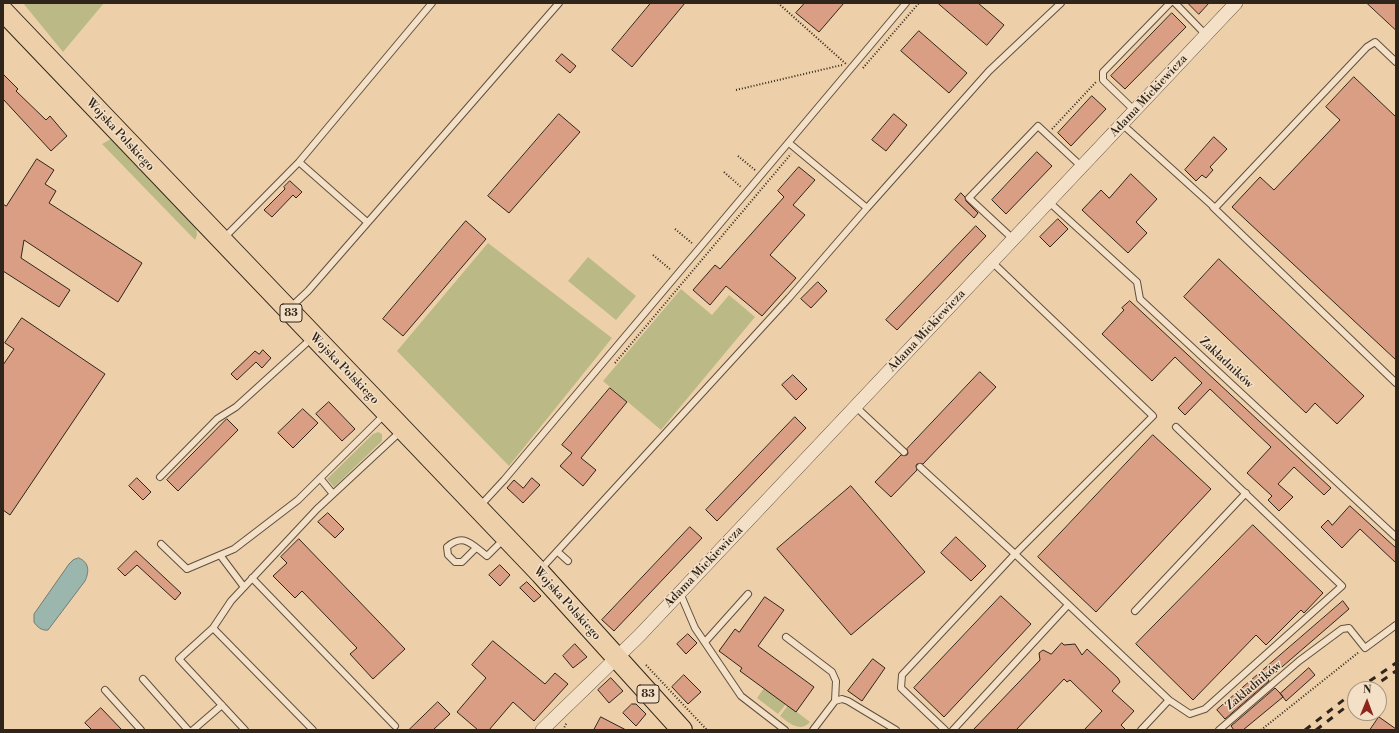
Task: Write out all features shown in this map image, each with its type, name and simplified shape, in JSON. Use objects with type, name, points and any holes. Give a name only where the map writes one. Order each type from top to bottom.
[{"type":"main road","name":"Wojska Polskiego","points":[[3,11],[477,509],[539,572],[682,730]]},
{"type":"street","name":"Adama Mickiewicza","points":[[542,730],[616,658],[680,592],[1236,3]]},
{"type":"lane","points":[[221,241],[299,162],[432,3]]},
{"type":"lane","points":[[288,310],[308,291],[559,3]]},
{"type":"lane","points":[[477,509],[509,474],[906,3]]},
{"type":"lane","points":[[539,572],[789,298],[989,71],[1061,3]]},
{"type":"lane","points":[[1135,111],[1103,80],[1102,75],[1103,72],[1170,3]]},
{"type":"lane","points":[[1175,3],[1206,35]]},
{"type":"lane","points":[[1213,207],[1215,208],[1367,47],[1375,42],[1396,62]]},
{"type":"lane","points":[[1122,124],[1213,207],[1396,383]]},
{"type":"lane","points":[[1013,239],[970,198],[1038,126],[1082,167]]},
{"type":"lane","points":[[788,143],[867,208]]},
{"type":"lane","points":[[299,162],[367,222]]},
{"type":"lane","name":"Zakładników","points":[[1049,202],[1137,282],[1140,299],[1396,537]]},
{"type":"lane","points":[[946,730],[901,688],[902,675],[1015,554],[1153,416],[992,262]]},
{"type":"lane","points":[[160,477],[217,419],[236,407],[314,337]]},
{"type":"lane","points":[[856,407],[904,452]]},
{"type":"lane","points":[[161,544],[187,569],[234,549],[298,500],[386,412]]},
{"type":"lane","points":[[920,467],[1015,554],[1169,700],[1190,714],[1205,709],[1342,586],[1176,427]]},
{"type":"lane","points":[[245,730],[179,659],[213,628],[231,601],[333,494],[402,430]]},
{"type":"lane","points":[[320,478],[333,494]]},
{"type":"lane","points":[[1135,611],[1246,493]]},
{"type":"lane","points":[[476,548],[462,562],[455,562],[448,555],[447,547],[454,541],[462,539],[476,548],[487,556],[505,538]]},
{"type":"lane","points":[[558,552],[568,561]]},
{"type":"lane","points":[[220,555],[244,587]]},
{"type":"lane","points":[[252,578],[395,726]]},
{"type":"lane","points":[[680,592],[696,628],[741,696],[785,730]]},
{"type":"lane","points":[[705,642],[748,594]]},
{"type":"lane","points":[[953,730],[1068,605]]},
{"type":"lane","points":[[1365,648],[1396,625]]},
{"type":"lane","points":[[213,628],[313,730]]},
{"type":"lane","name":"Zakładników","points":[[1219,730],[1299,661],[1342,629],[1349,628],[1352,630],[1365,648]]},
{"type":"lane","points":[[786,637],[832,672],[836,681],[835,701],[813,730]]},
{"type":"lane","points":[[143,679],[188,730]]},
{"type":"lane","points":[[105,690],[141,730]]},
{"type":"lane","points":[[835,701],[842,699],[848,701],[896,730]]},
{"type":"lane","points":[[1141,730],[1169,700]]},
{"type":"lane","points":[[194,730],[222,705]]},
{"type":"path","points":[[778,3],[847,64]]},
{"type":"path","points":[[862,69],[919,3]]},
{"type":"path","points":[[1047,134],[1102,75]]},
{"type":"path","points":[[738,156],[767,182]]},
{"type":"path","points":[[724,172],[755,197]]},
{"type":"path","points":[[675,229],[707,254]]},
{"type":"path","points":[[653,255],[685,280]]},
{"type":"path","points":[[1261,730],[1365,648]]},
{"type":"path","points":[[646,665],[707,730]]},
{"type":"shaded area","points":[[23,3],[104,3],[63,52]]},
{"type":"shaded area","points":[[111,139],[196,225],[197,235],[195,240],[102,144]]},
{"type":"shaded area","points":[[488,243],[612,338],[509,466],[397,351]]},
{"type":"shaded area","points":[[588,257],[636,296],[616,320],[568,281]]},
{"type":"shaded area","points":[[681,289],[712,315],[729,295],[755,317],[661,430],[603,381]]},
{"type":"shaded area","points":[[378,432],[382,434],[382,441],[334,487],[327,479],[373,434]]},
{"type":"shaded area","points":[[764,688],[786,704],[778,714],[757,698]]},
{"type":"shaded area","points":[[788,705],[810,722],[802,727],[798,727],[783,719],[780,716]]},
{"type":"water","points":[[79,558],[85,562],[88,568],[85,581],[48,630],[40,628],[34,622],[34,614],[69,564],[73,560]]},
{"type":"building","points":[[651,3],[685,3],[632,67],[612,50]]},
{"type":"building","points":[[805,3],[844,3],[819,32],[796,13]]},
{"type":"building","points":[[938,3],[978,3],[1004,25],[987,45]]},
{"type":"building","points":[[1188,3],[1209,3],[1199,14]]},
{"type":"building","points":[[1367,3],[1396,3],[1396,30]]},
{"type":"building","points":[[1172,13],[1186,27],[1125,89],[1111,76]]},
{"type":"building","points":[[919,31],[967,73],[949,93],[901,51]]},
{"type":"building","points":[[562,54],[576,66],[570,73],[556,61]]},
{"type":"building","points":[[3,74],[18,89],[16,91],[46,120],[50,116],[67,136],[51,151],[3,99]]},
{"type":"building","points":[[1354,77],[1396,117],[1396,360],[1232,207],[1260,177],[1274,190],[1340,120],[1326,107]]},
{"type":"building","points":[[1092,96],[1106,109],[1071,146],[1058,133]]},
{"type":"building","points":[[559,114],[580,132],[509,213],[488,196]]},
{"type":"building","points":[[894,114],[907,125],[886,151],[872,140]]},
{"type":"building","points":[[1214,137],[1227,149],[1210,167],[1213,170],[1206,178],[1202,175],[1196,181],[1185,170]]},
{"type":"building","points":[[1037,152],[1052,166],[1006,214],[992,200]]},
{"type":"building","points":[[37,159],[54,170],[45,184],[56,191],[49,203],[142,263],[118,302],[24,240],[21,258],[70,290],[59,307],[3,271],[3,204],[6,206]]},
{"type":"building","points":[[799,167],[815,180],[793,205],[805,215],[770,255],[796,278],[762,316],[726,286],[710,305],[693,290],[715,265],[720,269],[784,197],[778,191]]},
{"type":"building","points":[[1131,174],[1157,199],[1136,222],[1147,233],[1128,253],[1082,210],[1101,190],[1109,198]]},
{"type":"building","points":[[290,181],[302,192],[296,198],[293,195],[272,217],[264,210],[285,189],[284,187]]},
{"type":"building","points":[[961,193],[965,197],[966,201],[978,213],[974,218],[955,200]]},
{"type":"building","points":[[1058,219],[1068,229],[1050,247],[1040,237]]},
{"type":"building","points":[[466,221],[486,239],[403,336],[383,319]]},
{"type":"building","points":[[976,226],[986,236],[897,330],[886,320]]},
{"type":"building","points":[[1219,259],[1364,396],[1337,424],[1315,403],[1306,413],[1184,297]]},
{"type":"building","points":[[818,282],[827,291],[811,308],[801,299]]},
{"type":"building","points":[[1130,301],[1331,488],[1324,495],[1294,467],[1278,484],[1293,497],[1279,511],[1268,500],[1272,496],[1247,473],[1271,447],[1210,389],[1185,415],[1178,408],[1202,383],[1175,357],[1152,381],[1102,334],[1124,310],[1122,308]]},
{"type":"building","points":[[22,318],[105,374],[10,515],[3,510],[3,365],[14,349],[5,343]]},
{"type":"building","points":[[263,350],[271,358],[262,368],[256,362],[237,380],[231,374],[255,351],[259,354]]},
{"type":"building","points":[[980,372],[996,387],[923,464],[917,464],[917,470],[891,497],[875,482],[901,455],[907,455],[907,449]]},
{"type":"building","points":[[793,375],[807,389],[796,400],[782,385]]},
{"type":"building","points":[[610,388],[627,402],[581,458],[596,470],[583,486],[560,466],[572,453],[562,445]]},
{"type":"building","points":[[329,402],[355,429],[342,441],[316,414]]},
{"type":"building","points":[[303,409],[318,423],[293,448],[278,433]]},
{"type":"building","points":[[795,417],[806,428],[717,521],[706,510]]},
{"type":"building","points":[[227,419],[238,430],[178,491],[167,480]]},
{"type":"building","points":[[1153,435],[1211,489],[1096,612],[1038,557]]},
{"type":"building","points":[[137,478],[151,492],[143,500],[129,486]]},
{"type":"building","points":[[532,478],[540,485],[523,503],[507,488],[514,480],[523,488]]},
{"type":"building","points":[[851,486],[925,572],[851,635],[777,549]]},
{"type":"building","points":[[1350,506],[1396,548],[1396,563],[1360,529],[1342,548],[1321,527],[1328,520],[1332,525]]},
{"type":"building","points":[[328,513],[344,529],[335,538],[318,522]]},
{"type":"building","points":[[1253,525],[1323,593],[1304,613],[1301,610],[1266,645],[1256,635],[1193,700],[1136,644]]},
{"type":"building","points":[[690,527],[702,538],[614,631],[602,620]]},
{"type":"building","points":[[956,537],[986,566],[971,581],[941,553]]},
{"type":"building","points":[[299,539],[405,649],[373,679],[350,654],[357,648],[302,591],[295,598],[273,576],[287,563],[281,557]]},
{"type":"building","points":[[136,551],[181,593],[175,600],[137,565],[125,576],[118,569]]},
{"type":"building","points":[[500,565],[510,575],[500,586],[489,575]]},
{"type":"building","points":[[527,582],[541,596],[534,602],[520,588]]},
{"type":"building","points":[[1001,596],[1031,624],[944,717],[914,688]]},
{"type":"building","points":[[765,597],[784,610],[758,646],[814,687],[796,712],[740,671],[742,668],[719,651],[735,629],[739,632]]},
{"type":"building","points":[[1343,601],[1349,609],[1268,679],[1269,681],[1225,719],[1217,710]]},
{"type":"building","points":[[688,634],[697,643],[686,654],[677,644]]},
{"type":"building","points":[[493,641],[545,684],[555,673],[568,684],[534,721],[513,702],[489,730],[478,730],[457,712],[486,678],[472,665]]},
{"type":"building","points":[[1062,643],[1064,645],[1075,644],[1082,655],[1087,649],[1118,678],[1120,682],[1112,691],[1134,711],[1121,725],[1126,730],[1084,730],[1102,711],[1070,680],[1067,682],[1064,679],[1016,730],[973,730],[1040,660],[1039,653],[1043,650],[1051,654]]},
{"type":"building","points":[[575,644],[587,657],[573,668],[563,656]]},
{"type":"building","points":[[873,659],[885,668],[862,701],[848,691]]},
{"type":"building","points":[[1309,668],[1315,675],[1286,701],[1283,697],[1243,730],[1234,730],[1231,726],[1275,688],[1280,693]]},
{"type":"building","points":[[684,675],[701,692],[688,704],[672,687]]},
{"type":"building","points":[[611,678],[623,691],[609,703],[598,690]]},
{"type":"building","points":[[438,702],[450,714],[433,730],[409,730]]},
{"type":"building","points":[[632,704],[636,704],[646,714],[636,726],[623,713]]},
{"type":"building","points":[[101,708],[122,730],[92,730],[85,723]]},
{"type":"building","points":[[601,717],[626,730],[594,730]]},
{"type":"building","points":[[1376,721],[1385,721],[1396,729],[1396,730],[1370,730]]},
{"type":"railway","points":[[1370,681],[1396,663]]},
{"type":"railway","points":[[1382,681],[1396,671]]},
{"type":"railway","points":[[1305,730],[1347,697]]},
{"type":"railway","points":[[1316,730],[1347,706]]}]
